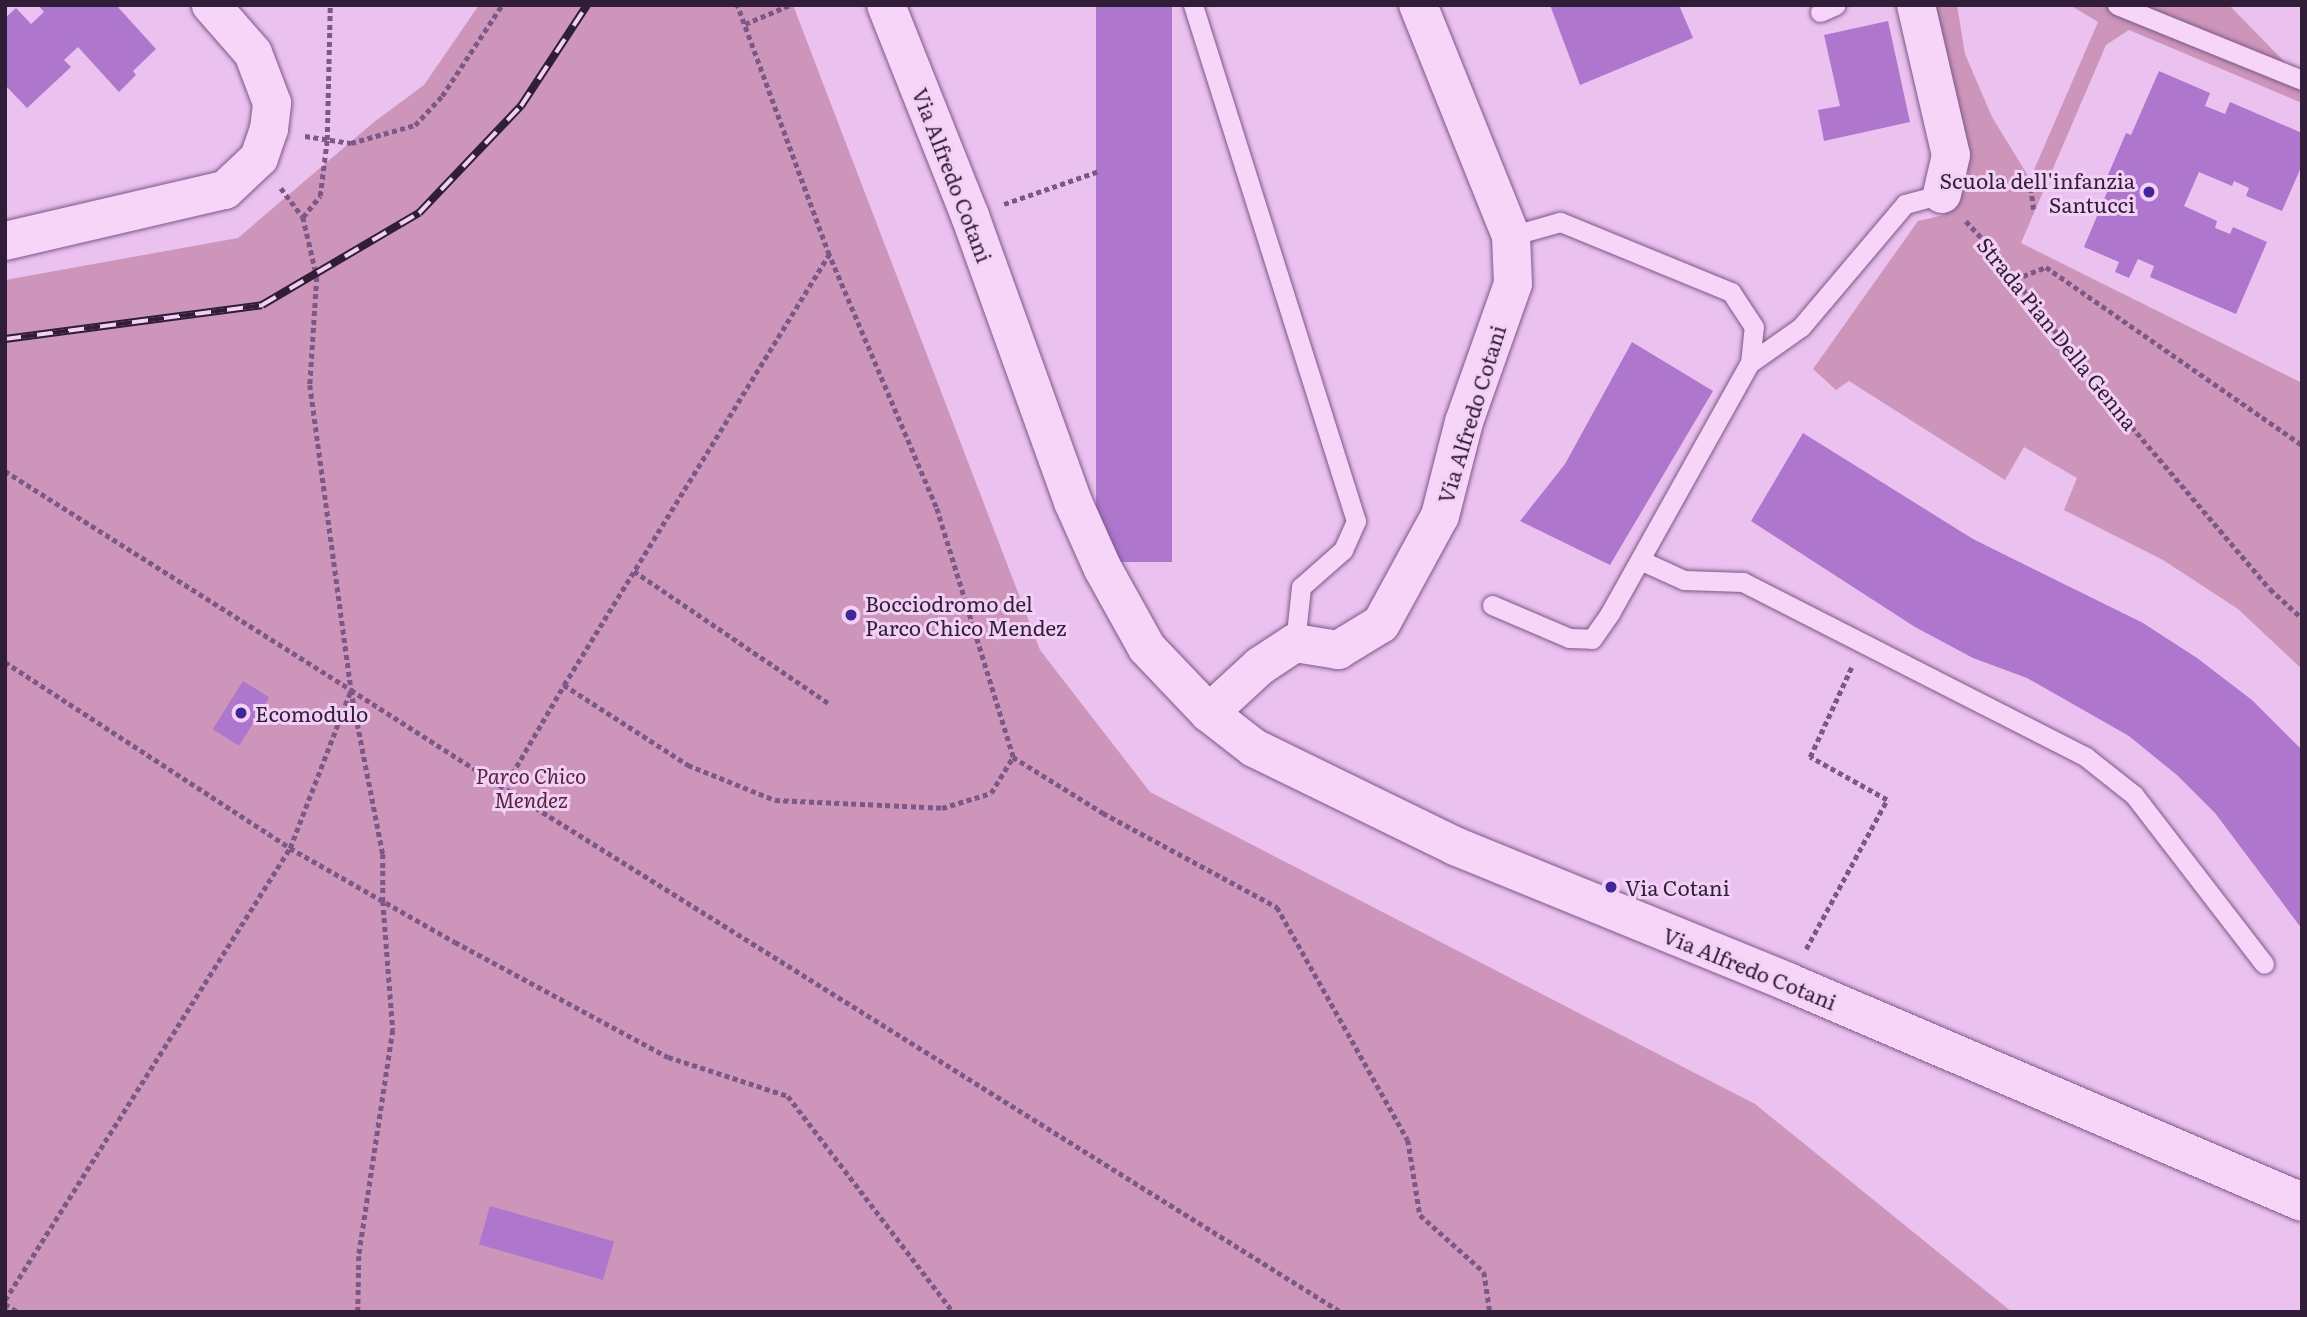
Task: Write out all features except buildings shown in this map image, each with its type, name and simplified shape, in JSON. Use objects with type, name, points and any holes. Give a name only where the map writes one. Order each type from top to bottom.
[{"type":"street","points":[[5,241],[225,190],[264,144],[272,103],[253,53],[211,5]]},
{"type":"street","name":"Via Alfredo Cotani","points":[[886,5],[970,216],[1073,502],[1103,569],[1147,648],[1209,713],[1254,748],[1455,846],[1801,988],[2302,1202]]},
{"type":"street","name":"Via Alfredo Cotani","points":[[1295,643],[1338,650],[1381,624],[1440,516],[1464,422],[1513,284],[1511,236],[1418,5]]},
{"type":"street","points":[[1916,5],[1951,155],[1942,194]]},
{"type":"street","points":[[1209,713],[1260,666],[1295,643]]},
{"type":"lane","points":[[1193,5],[1356,521],[1343,550],[1301,587],[1295,643]]},
{"type":"lane","points":[[2117,5],[2302,80]]},
{"type":"lane","points":[[1749,363],[1801,327],[1905,204],[1942,194]]},
{"type":"lane","points":[[1492,605],[1569,638],[1592,639],[1640,560],[1749,363],[1754,327],[1731,292],[1560,222],[1511,236]]},
{"type":"lane","points":[[1640,560],[1684,580],[1742,582],[2086,757],[2134,795],[2264,964]]},
{"type":"path","points":[[303,217],[320,196],[327,140],[330,5]]},
{"type":"path","points":[[358,1312],[359,1256],[393,1030],[383,901],[383,854],[351,690],[310,385],[317,277],[303,217],[264,144],[327,140],[351,143],[415,125],[442,96],[502,5]]},
{"type":"path","points":[[737,5],[829,255],[936,507],[1013,757],[1104,813],[1277,907],[1408,1140],[1420,1215],[1484,1272],[1490,1312]]},
{"type":"path","points":[[745,24],[790,5]]},
{"type":"path","points":[[998,206],[1099,171]]},
{"type":"path","points":[[2030,179],[2034,213]]},
{"type":"path","name":"Strada Pian Della Genna","points":[[1942,194],[2015,279],[2104,394],[2270,589],[2302,618]]},
{"type":"path","points":[[484,775],[512,774],[829,255]]},
{"type":"path","points":[[2015,279],[2046,267],[2302,445]]},
{"type":"path","points":[[5,471],[1341,1312]]},
{"type":"path","points":[[634,571],[828,703]]},
{"type":"path","points":[[1804,952],[1887,800],[1810,757],[1863,643]]},
{"type":"path","points":[[5,662],[290,848],[383,901],[668,1057],[788,1096],[953,1312]]},
{"type":"path","points":[[564,685],[688,765],[775,800],[942,808],[991,793],[1013,757]]},
{"type":"path","points":[[18,1312],[5,1302],[290,848],[351,690]]},
{"type":"green space","name":"Parco Chico Mendez","points":[[479,5],[793,5],[1040,650],[1150,792],[1755,1104],[2012,1312],[5,1312],[5,280],[238,238],[374,122],[424,85]]},
{"type":"green space","points":[[1935,5],[1957,5],[1965,54],[1992,117],[2030,179],[2098,22],[2070,5],[2229,5],[2302,80],[2302,103],[2129,30],[2106,45],[2021,243],[2302,383],[2302,669],[2238,609],[2163,560],[2064,510],[2077,478],[2024,447],[2005,480],[1849,381],[1836,390],[1813,369],[1918,221],[1944,215],[1968,183],[1967,157]]},
{"type":"railway","points":[[5,339],[262,305],[419,213],[521,106],[587,5]]},
{"type":"place","name":"Scuola dell'infanzia Santucci","points":[[2149,192]]},
{"type":"place","name":"Bocciodromo del Parco Chico Mendez","points":[[851,615]]},
{"type":"place","name":"Ecomodulo","points":[[241,713]]},
{"type":"place","name":"Via Cotani","points":[[1611,887]]}]
